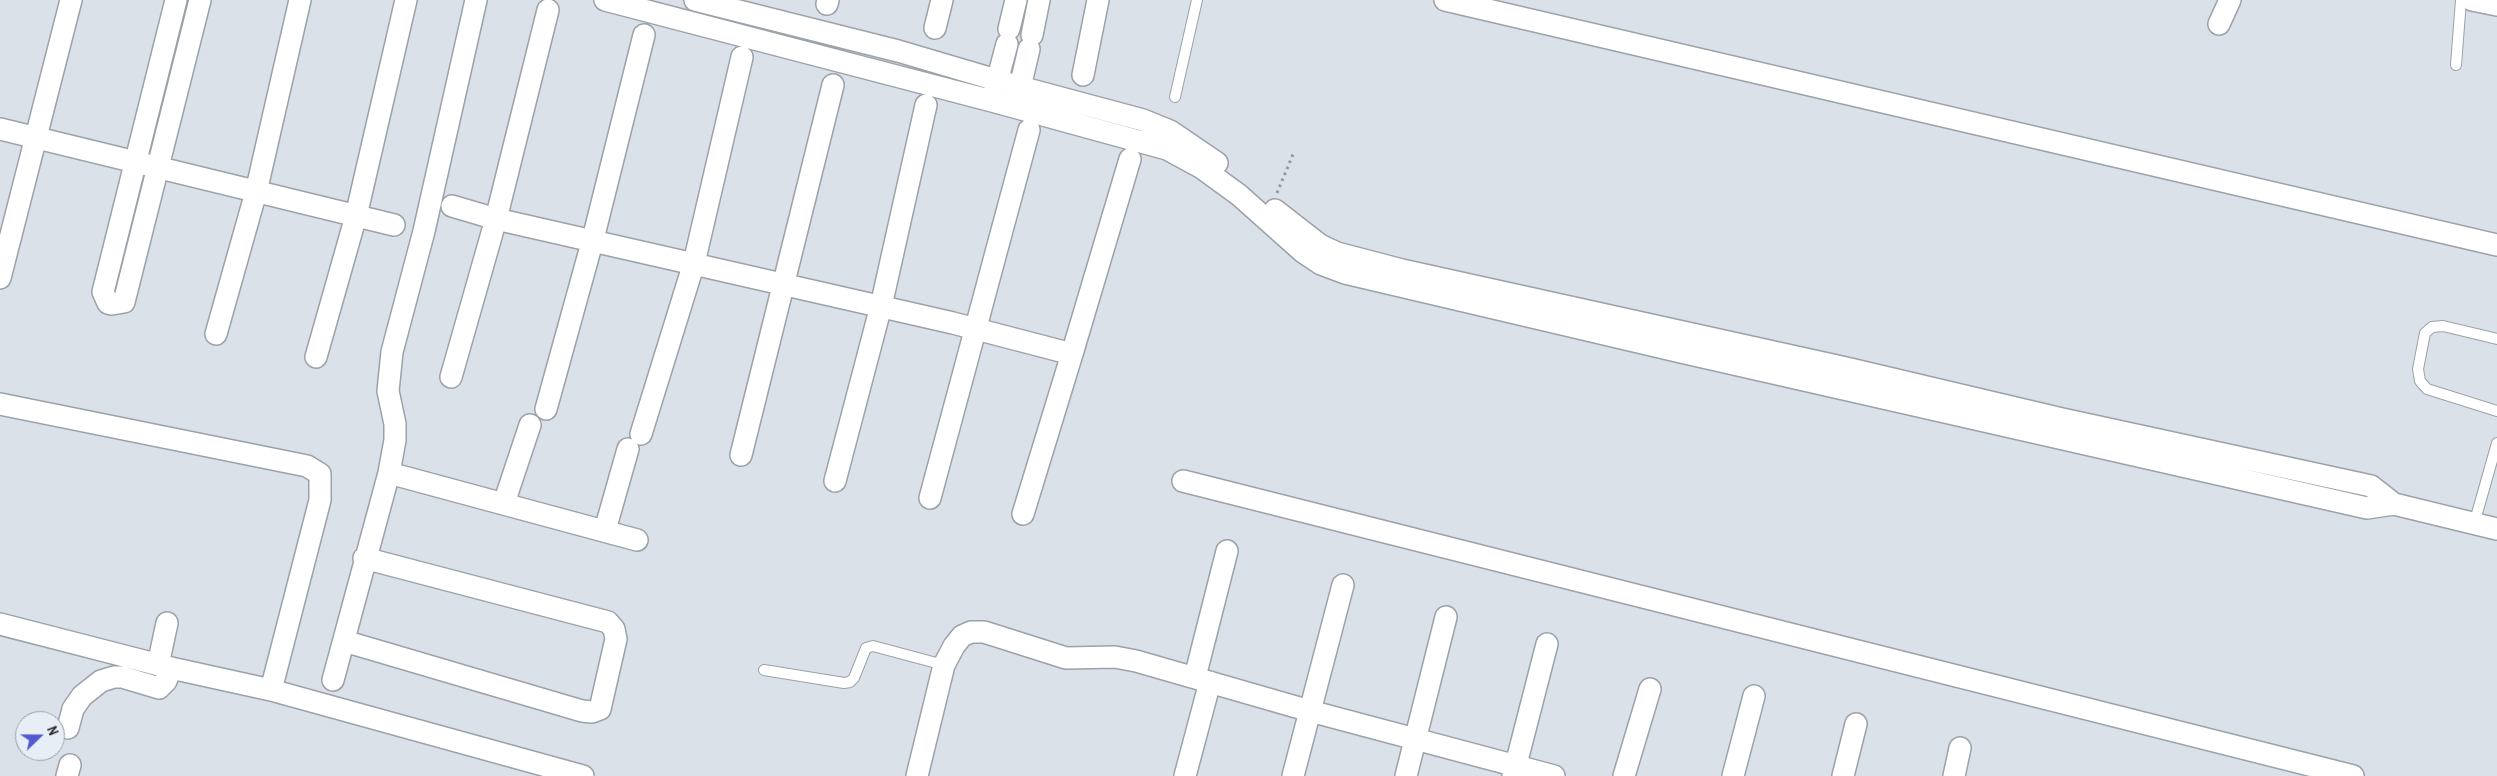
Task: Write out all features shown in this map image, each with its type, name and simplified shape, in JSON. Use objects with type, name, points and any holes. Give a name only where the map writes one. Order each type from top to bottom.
[{"type":"street","points":[[0,278],[71,0]]},
{"type":"street","points":[[176,0],[103,292],[108,303],[112,304],[124,302],[200,0]]},
{"type":"street","points":[[216,334],[256,192],[300,0]]},
{"type":"street","points":[[316,357],[356,216],[406,0]]},
{"type":"street","points":[[333,680],[364,558],[389,473],[395,440],[395,424],[388,391],[392,352],[424,231],[476,0]]},
{"type":"street","points":[[606,0],[1018,97],[1136,141],[1170,131],[1241,189],[1271,207],[1320,245],[1346,255],[1402,270],[1846,368],[2062,419],[2371,486],[2394,504]]},
{"type":"street","points":[[695,0],[898,51],[995,91]]},
{"type":"street","points":[[935,28],[942,0]]},
{"type":"street","points":[[995,91],[1016,0]]},
{"type":"street","points":[[1018,97],[1039,0]]},
{"type":"street","points":[[1083,74],[1098,0]]},
{"type":"street","points":[[1445,0],[2497,245]]},
{"type":"street","points":[[2220,24],[2230,0]]},
{"type":"street","points":[[2472,0],[2497,5]]},
{"type":"street","points":[[452,377],[496,218],[548,10]]},
{"type":"street","points":[[546,409],[593,239],[644,35]]},
{"type":"street","points":[[165,43],[188,47]]},
{"type":"street","points":[[605,530],[694,262],[742,57]]},
{"type":"street","points":[[741,455],[833,85]]},
{"type":"street","points":[[835,481],[881,306],[926,105]]},
{"type":"street","points":[[0,129],[394,225]]},
{"type":"street","points":[[930,498],[1029,130]]},
{"type":"street","points":[[1023,514],[1136,141]]},
{"type":"street","points":[[1241,189],[1303,252],[1321,264],[1345,273],[2348,504],[2367,508],[2394,504],[2497,528]]},
{"type":"street","points":[[452,206],[496,218],[881,306],[1072,354]]},
{"type":"street","points":[[0,404],[307,466],[320,474],[320,500],[270,690]]},
{"type":"street","points":[[504,503],[530,425]]},
{"type":"street","points":[[389,473],[637,540]]},
{"type":"street","points":[[1183,481],[2353,776]]},
{"type":"street","points":[[1185,776],[1226,551]]},
{"type":"street","points":[[344,641],[582,711],[592,712],[600,709],[616,639],[614,629],[608,622],[364,558]]},
{"type":"street","points":[[1293,776],[1343,585]]},
{"type":"street","points":[[1406,776],[1446,617]]},
{"type":"street","points":[[68,728],[74,709],[82,696],[101,681],[122,677],[159,688],[166,681],[167,623]]},
{"type":"street","points":[[0,624],[165,667],[270,690],[583,776]]},
{"type":"street","points":[[917,776],[944,665],[954,646],[962,636],[971,632],[984,632],[1066,658],[1126,659],[1310,711],[1415,738],[1514,771],[1554,776]]},
{"type":"street","points":[[1514,771],[1547,644]]},
{"type":"street","points":[[1624,776],[1650,688]]},
{"type":"street","points":[[1733,776],[1754,696]]},
{"type":"street","points":[[1843,776],[1856,724]]},
{"type":"street","points":[[1954,776],[1960,748]]},
{"type":"lane","points":[[1175,97],[1197,0]]},
{"type":"lane","points":[[2456,65],[2461,0]]},
{"type":"lane","points":[[2497,339],[2442,326],[2432,328],[2425,333],[2418,369],[2420,381],[2427,388],[2497,411]]},
{"type":"lane","points":[[2474,524],[2497,442]]},
{"type":"lane","points":[[764,670],[844,683],[850,682],[854,678],[866,648],[873,646],[944,665]]},
{"type":"path","points":[[1271,207],[1294,152]]}]
